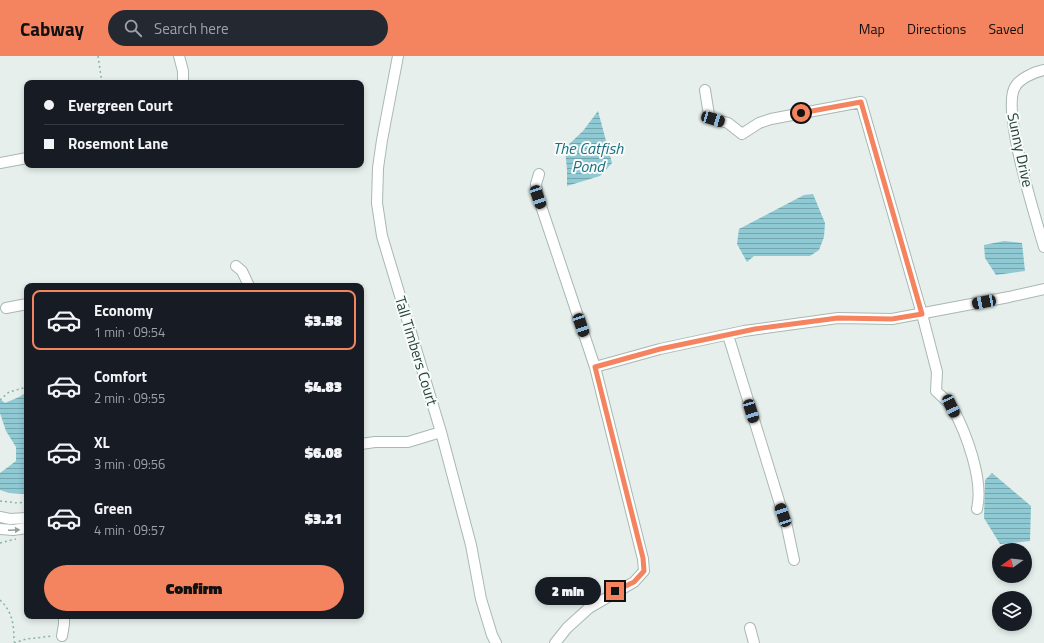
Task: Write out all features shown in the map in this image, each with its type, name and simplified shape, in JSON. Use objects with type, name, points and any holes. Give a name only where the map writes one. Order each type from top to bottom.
[{"type":"street","points":[[179,56],[183,71],[183,80]]},
{"type":"street","name":"Tall Timbers Court","points":[[398,56],[378,168],[377,203],[382,236],[441,432],[471,545],[481,598],[492,636],[496,643]]},
{"type":"street","name":"Sunny Drive","points":[[1044,70],[1030,74],[1014,87],[1010,100],[1011,115],[1018,151],[1044,247]]},
{"type":"street","points":[[705,90],[709,115],[713,119],[728,123],[742,134],[759,123],[771,119],[861,102],[922,314],[937,372],[936,391],[951,406],[971,449],[977,481],[979,501],[977,509]]},
{"type":"street","points":[[0,163],[24,159]]},
{"type":"street","points":[[538,174],[536,184],[538,197],[595,367],[641,551],[644,571],[634,582],[615,591],[589,608],[567,628],[555,643]]},
{"type":"street","points":[[236,266],[242,271],[248,283]]},
{"type":"street","points":[[595,367],[660,349],[779,326],[838,318],[892,319],[1044,289]]},
{"type":"street","points":[[6,308],[24,305]]},
{"type":"street","points":[[728,335],[787,528],[794,560]]},
{"type":"street","points":[[364,444],[408,442],[441,432]]},
{"type":"street","points":[[0,517],[10,519],[24,518]]},
{"type":"street","points":[[0,529],[13,530],[24,528]]},
{"type":"street","points":[[62,636],[64,619]]},
{"type":"street","points":[[750,628],[754,643]]},
{"type":"path","points":[[98,56],[102,80]]},
{"type":"path","points":[[0,400],[9,392],[24,387]]},
{"type":"path","points":[[0,501],[24,502]]},
{"type":"path","points":[[0,600],[5,605],[14,622],[14,643],[34,637],[62,636]]},
{"type":"water","name":"The Catfish Pond","points":[[598,111],[612,163],[600,176],[567,186],[565,148],[583,131]]},
{"type":"water","points":[[813,194],[825,223],[824,237],[819,250],[810,256],[754,256],[747,262],[737,244],[739,229],[804,195]]},
{"type":"water","points":[[1004,241],[1022,243],[1025,271],[996,275],[985,258],[984,245]]},
{"type":"water","points":[[24,394],[24,494],[9,493],[0,490],[0,473],[16,461],[16,447],[6,431],[0,413],[0,399],[5,403]]},
{"type":"water","points":[[992,473],[1031,506],[1030,541],[999,543],[984,518],[985,480]]},
{"type":"route","points":[[615,591],[634,582],[644,571],[643,558],[595,367],[660,349],[755,329],[838,318],[892,319],[922,314],[861,102],[801,113]]}]
